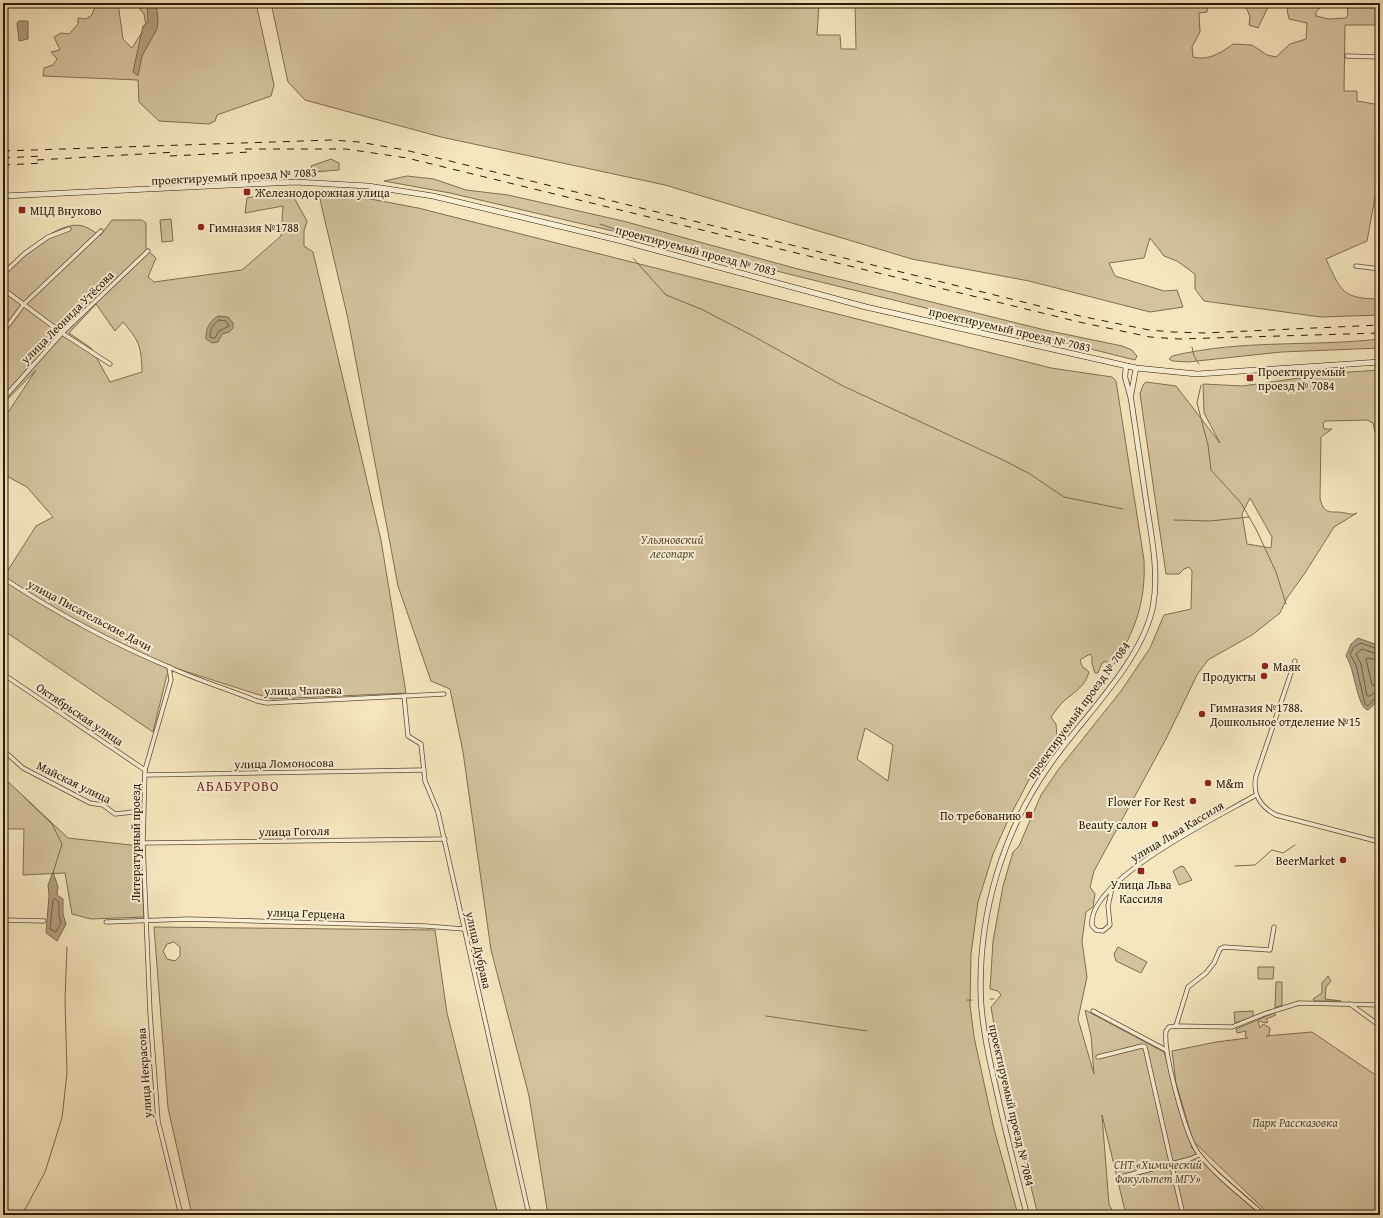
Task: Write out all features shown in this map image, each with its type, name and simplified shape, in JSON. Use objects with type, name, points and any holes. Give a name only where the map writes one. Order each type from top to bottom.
[{"type":"main road","name":"проектируемый проезд № 7083","points":[[3,196],[295,182],[324,182],[383,188],[433,196],[622,240],[866,307],[1136,368],[1197,374],[1380,362]]},
{"type":"street","points":[[1347,56],[1380,57]]},
{"type":"street","points":[[3,274],[24,254],[48,237],[69,229]]},
{"type":"street","points":[[3,332],[24,304],[101,231]]},
{"type":"street","name":"улица Леонида Утёсова","points":[[3,399],[62,333],[148,251]]},
{"type":"street","points":[[1356,266],[1380,269]]},
{"type":"street","points":[[3,289],[62,333],[110,364]]},
{"type":"street","name":"проектируемый проезд № 7084","points":[[1027,1215],[999,1104],[984,1028],[981,978],[985,929],[997,874],[1006,846],[1023,808],[1052,762],[1130,659],[1141,638],[1152,608],[1155,584],[1155,565],[1131,398],[1125,377],[1126,366]]},
{"type":"street","name":"проектируемый проезд № 7084","points":[[1131,398],[1136,368]]},
{"type":"street","name":"улица Писательские Дачи","points":[[3,578],[26,594],[97,632],[168,667]]},
{"type":"street","points":[[1295,661],[1256,776],[1254,785],[1256,795],[1262,806],[1276,815],[1380,842]]},
{"type":"street","name":"улица Чапаева","points":[[168,667],[267,703],[444,694]]},
{"type":"street","name":"Литературный проезд","points":[[147,926],[143,843],[145,773],[171,680],[168,667]]},
{"type":"street","name":"Октябрьская улица","points":[[3,674],[145,773]]},
{"type":"street","name":"улица Дубрава","points":[[404,696],[408,736],[421,744],[425,781],[438,812],[445,839],[464,930],[529,1215]]},
{"type":"street","name":"Майская улица","points":[[3,750],[23,768],[90,803],[103,805],[115,814],[143,811]]},
{"type":"street","name":"улица Ломоносова","points":[[145,773],[424,770]]},
{"type":"street","name":"улица Льва Кассиля","points":[[1112,888],[1108,906],[1110,925],[1106,930],[1100,931],[1094,928],[1092,919],[1101,900],[1112,888],[1149,857],[1256,795]]},
{"type":"street","name":"улица Гоголя","points":[[143,843],[445,839]]},
{"type":"street","name":"улица Герцена","points":[[106,922],[146,919],[417,926],[464,930]]},
{"type":"street","points":[[3,920],[44,921]]},
{"type":"street","name":"улица Некрасова","points":[[147,926],[150,1013],[158,1121],[181,1215]]},
{"type":"street","points":[[1176,1026],[1188,987],[1206,973],[1214,963],[1220,949],[1224,947],[1270,950],[1274,927]]},
{"type":"street","points":[[1264,1215],[1212,1169],[1192,1145],[1166,1050],[1166,1031],[1169,1027],[1176,1026],[1232,1028],[1264,1014],[1295,1004],[1380,1005]]},
{"type":"street","points":[[1350,1004],[1380,1026]]},
{"type":"street","points":[[1092,1011],[1166,1050]]},
{"type":"street","points":[[1098,1057],[1142,1046],[1145,1047],[1183,1215]]},
{"type":"street","points":[[1121,1177],[1199,1155]]},
{"type":"green space","points":[[96,3],[118,3],[123,39],[132,48],[146,26],[144,14],[139,8],[141,3],[256,3],[274,85],[271,96],[217,115],[215,121],[209,124],[159,121],[139,102],[138,80],[43,76],[44,68],[53,65],[57,59],[51,52],[60,50],[54,37],[61,33],[69,34],[78,24],[78,18],[86,19],[92,15]]},
{"type":"green space","points":[[271,3],[819,3],[817,35],[840,35],[841,49],[856,49],[855,3],[1208,3],[1207,12],[1199,13],[1200,32],[1192,47],[1193,57],[1204,58],[1214,55],[1233,44],[1252,45],[1267,55],[1276,57],[1290,44],[1306,39],[1307,23],[1289,19],[1287,10],[1291,3],[1325,3],[1316,12],[1316,16],[1329,19],[1346,18],[1348,15],[1347,3],[1380,3],[1380,25],[1345,25],[1344,91],[1357,91],[1357,101],[1380,105],[1380,170],[1367,241],[1326,259],[1335,279],[1344,291],[1350,295],[1367,299],[1380,299],[1380,315],[1321,317],[1204,301],[1195,289],[1195,274],[1177,261],[1164,256],[1150,238],[1144,258],[1109,263],[1115,276],[1164,291],[1177,290],[1183,307],[1150,312],[1029,281],[912,259],[665,185],[441,137],[305,100],[288,82]]},
{"type":"green space","points":[[1221,3],[1270,3],[1258,28],[1249,25],[1250,17],[1247,9],[1239,5],[1223,7]]},
{"type":"green space","points":[[331,159],[339,163],[339,170],[313,172],[311,166]]},
{"type":"green space","points":[[407,176],[434,179],[466,190],[508,195],[623,221],[798,269],[1045,330],[1122,346],[1132,350],[1137,356],[1135,360],[664,243],[450,193],[384,181]]},
{"type":"green space","name":"Ульяновский лесопарк","points":[[318,191],[418,208],[1051,368],[1112,377],[1116,381],[1144,560],[1143,589],[1138,616],[1121,653],[1113,666],[1110,667],[1106,661],[1102,663],[1098,673],[1095,673],[1090,654],[1080,660],[1082,666],[1089,672],[1085,681],[1080,688],[1059,706],[1051,717],[1056,724],[1057,737],[1033,772],[1009,818],[993,854],[978,902],[971,954],[970,1005],[974,1037],[994,1129],[1018,1215],[548,1215],[529,1096],[491,950],[463,752],[450,689],[431,681],[398,586],[348,319]],"holes":[[[865,728],[893,745],[888,781],[857,759]]]},
{"type":"green space","points":[[276,192],[292,194],[307,221],[304,231],[304,246],[313,252],[381,540],[406,693],[272,699],[178,669],[167,675],[153,732],[3,630],[3,578],[36,526],[53,517],[27,487],[3,474],[3,420],[36,370],[3,404],[3,271],[29,248],[52,233],[74,225],[83,226],[100,236],[112,220],[142,220],[146,223],[146,249],[156,258],[148,277],[154,282],[242,270],[281,236],[283,206],[245,213],[247,198]],"holes":[[[96,304],[115,331],[123,322],[133,335],[140,350],[142,372],[110,382],[91,348],[69,333]]]},
{"type":"green space","points":[[171,219],[173,241],[162,242],[160,220]]},
{"type":"green space","points":[[1380,339],[1380,348],[1281,352],[1188,362],[1172,361],[1169,359],[1172,356],[1224,347],[1328,343]]},
{"type":"green space","name":"СНТ «Химический Факультет МГУ»","points":[[1380,370],[1380,432],[1375,432],[1373,423],[1367,420],[1326,421],[1323,423],[1324,429],[1332,429],[1321,437],[1320,498],[1322,504],[1329,512],[1351,514],[1357,513],[1334,527],[1305,573],[1287,598],[1280,613],[1252,635],[1208,660],[1197,675],[1166,739],[1094,871],[1090,887],[1095,894],[1093,907],[1086,912],[1082,941],[1087,977],[1078,1019],[1094,1074],[1091,1036],[1085,1010],[1164,1052],[1192,1148],[1267,1215],[1126,1215],[1102,1115],[1109,1205],[1116,1215],[1038,1215],[1001,1066],[991,1007],[1001,995],[998,991],[990,989],[993,941],[1003,886],[1013,852],[1019,846],[1041,795],[1058,770],[1121,691],[1150,648],[1164,615],[1191,609],[1192,571],[1189,567],[1184,569],[1179,574],[1166,574],[1140,394],[1143,385],[1146,382],[1176,386],[1220,443],[1204,413],[1203,384],[1243,386],[1335,373]],"holes":[[[1250,498],[1272,537],[1271,548],[1247,544],[1242,514]]]},
{"type":"green space","points":[[3,777],[68,838],[140,846],[144,917],[91,919],[72,914],[65,873],[23,875],[24,829],[3,829]]},
{"type":"green space","points":[[1181,866],[1184,867],[1192,880],[1179,885],[1173,871]]},
{"type":"green space","points":[[154,927],[435,930],[447,1013],[498,1215],[192,1215],[168,1108]],"holes":[[[174,942],[180,947],[180,956],[175,961],[167,959],[163,951],[167,944]]]},
{"type":"green space","points":[[1118,947],[1147,962],[1141,973],[1116,961],[1114,954]]},
{"type":"green space","points":[[1258,967],[1274,967],[1273,979],[1258,979]]},
{"type":"green space","points":[[1328,976],[1331,981],[1326,987],[1325,999],[1341,1001],[1314,1001],[1313,999],[1322,993],[1322,983]]},
{"type":"green space","points":[[1276,982],[1282,982],[1282,1005],[1275,1008]]},
{"type":"green space","points":[[1253,1011],[1253,1017],[1235,1023],[1234,1012]]},
{"type":"green space","name":"Парк Рассказовка","points":[[1274,1013],[1276,1015],[1266,1019],[1268,1022],[1266,1023],[1258,1021],[1260,1028],[1263,1024],[1270,1028],[1269,1035],[1266,1036],[1312,1032],[1380,1078],[1380,1215],[1270,1215],[1193,1141],[1176,1083],[1172,1051],[1216,1042],[1248,1038],[1245,1036],[1246,1031],[1237,1033],[1236,1029]]},
{"type":"water","points":[[147,3],[156,3],[158,20],[157,29],[142,56],[138,76],[133,72],[143,26],[148,22]]},
{"type":"water","points":[[19,21],[28,21],[28,39],[19,41],[17,23]]},
{"type":"water","points":[[218,316],[228,317],[233,323],[233,328],[229,332],[222,334],[218,342],[212,343],[206,339],[207,332],[210,323]]},
{"type":"water","points":[[1358,638],[1380,646],[1380,699],[1368,710],[1364,708],[1361,703],[1352,670],[1346,656],[1351,644]]},
{"type":"water","points":[[53,872],[58,887],[57,895],[63,899],[63,914],[66,924],[57,941],[46,933],[49,896],[48,885]]},
{"type":"waterway","points":[[600,224],[620,231]]},
{"type":"waterway","points":[[633,258],[666,295],[701,309],[843,386],[1003,460],[1030,474],[1064,497],[1123,509]]},
{"type":"waterway","points":[[1192,347],[1194,356],[1199,364]]},
{"type":"waterway","points":[[1201,385],[1197,403],[1208,445],[1211,470],[1241,503],[1256,529],[1276,572],[1286,604]]},
{"type":"waterway","points":[[1174,520],[1210,521],[1249,517]]},
{"type":"waterway","points":[[23,796],[52,824],[62,844],[53,873]]},
{"type":"waterway","points":[[1235,866],[1255,865],[1272,850],[1283,853],[1295,845]]},
{"type":"waterway","points":[[22,1215],[45,1172],[62,1118],[67,1073],[65,999],[67,947]]},
{"type":"waterway","points":[[967,1000],[972,1000]]},
{"type":"waterway","points":[[766,1016],[867,1031]]},
{"type":"railway","points":[[3,151],[332,140],[359,142],[405,150],[1080,316],[1149,330],[1204,333],[1380,325]]},
{"type":"railway","points":[[245,149],[346,149],[407,158],[1079,322],[1150,337],[1179,339],[1380,333]]},
{"type":"railway","points":[[37,160],[177,152]]},
{"type":"railway","points":[[170,156],[250,152]]},
{"type":"railway","points":[[3,158],[43,156]]},
{"type":"railway","points":[[3,165],[44,163]]},
{"type":"place","name":"Железнодорожная улица","points":[[247,192]]},
{"type":"place","name":"МЦД Внуково","points":[[22,210]]},
{"type":"place","name":"Гимназия №1788","points":[[201,227]]},
{"type":"place","name":"Проектируемый проезд № 7084","points":[[1250,378]]},
{"type":"place","name":"Маяк","points":[[1265,666]]},
{"type":"place","name":"Продукты","points":[[1264,676]]},
{"type":"place","name":"Гимназия №1788. Дошкольное отделение №15","points":[[1202,714]]},
{"type":"place","name":"M&m","points":[[1208,783]]},
{"type":"place","name":"Flower For Rest","points":[[1193,801]]},
{"type":"place","name":"По требованию","points":[[1029,815]]},
{"type":"place","name":"Beauty салон","points":[[1155,824]]},
{"type":"place","name":"BeerMarket","points":[[1343,860]]},
{"type":"place","name":"Улица Льва Кассиля","points":[[1141,871]]},
{"type":"district","name":"АБАБУРОВО","points":[[238,786]]}]
